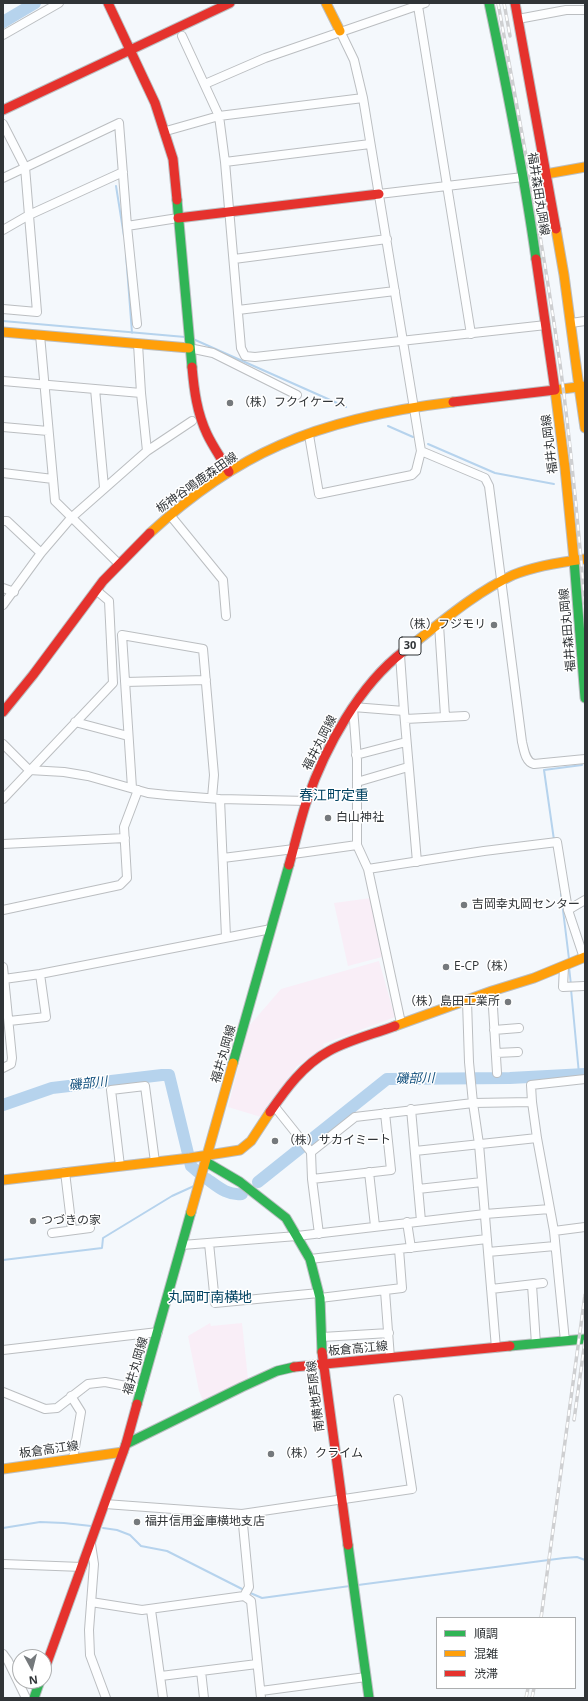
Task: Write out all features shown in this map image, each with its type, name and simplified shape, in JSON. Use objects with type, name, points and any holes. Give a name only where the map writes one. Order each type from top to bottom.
[{"type":"main road","points":[[108,3],[155,103],[166,131],[173,159],[194,389],[199,412],[207,434],[229,472]]},
{"type":"main road","points":[[3,110],[230,3]]},
{"type":"main road","points":[[326,3],[340,31]]},
{"type":"main road","name":"福井森田丸岡線","points":[[489,3],[509,96],[523,177],[555,390]]},
{"type":"main road","name":"福井森田丸岡線","points":[[515,3],[582,387]]},
{"type":"main road","points":[[546,174],[585,167]]},
{"type":"main road","points":[[178,218],[379,194]]},
{"type":"main road","points":[[3,332],[138,344],[189,346]]},
{"type":"main road","points":[[555,390],[582,387],[585,428]]},
{"type":"main road","name":"栃神谷鳴鹿森田線","points":[[3,712],[21,692],[96,590],[119,564],[146,536],[170,515],[229,472],[274,448],[360,418],[415,408],[555,390]]},
{"type":"main road","name":"福井丸岡線","points":[[555,390],[565,468],[574,560]]},
{"type":"main road","name":"福井丸岡線","points":[[52,1649],[124,1448],[142,1389],[307,801],[325,756],[353,707],[381,673],[400,655],[468,602],[502,581],[539,567],[585,559]]},
{"type":"main road","name":"福井森田丸岡線","points":[[574,560],[585,698]]},
{"type":"main road","points":[[3,1180],[155,1162],[206,1158],[240,1150],[251,1141],[288,1086],[304,1069],[329,1051],[401,1023],[534,978],[585,957]]},
{"type":"main road","name":"南横地芦原線","points":[[206,1158],[265,1200],[286,1218],[310,1259],[320,1295],[323,1364],[369,1698]]},
{"type":"main road","name":"板倉高江線","points":[[3,1468],[73,1459],[124,1448],[277,1371],[293,1367],[585,1338]]},
{"type":"street","points":[[3,35],[59,3]]},
{"type":"street","points":[[205,84],[265,58],[422,4],[448,187],[472,334]]},
{"type":"street","points":[[518,19],[566,6],[585,10]]},
{"type":"street","points":[[309,435],[319,494],[412,475],[416,471],[421,451],[363,98],[354,60],[340,31]]},
{"type":"street","points":[[182,36],[219,116],[225,162],[241,348],[245,356],[255,357],[546,325]]},
{"type":"street","points":[[166,131],[219,116],[363,98]]},
{"type":"street","points":[[3,178],[119,123],[127,226],[137,324]]},
{"type":"street","points":[[3,124],[25,167],[37,312],[3,309]]},
{"type":"street","points":[[225,162],[370,144]]},
{"type":"street","points":[[3,230],[29,215],[123,172]]},
{"type":"street","points":[[379,194],[523,177]]},
{"type":"street","points":[[127,226],[178,218]]},
{"type":"street","points":[[234,259],[387,239]]},
{"type":"street","points":[[238,310],[395,291]]},
{"type":"street","points":[[571,323],[585,321]]},
{"type":"street","points":[[40,335],[55,501],[119,564]]},
{"type":"street","points":[[138,344],[147,451]]},
{"type":"street","points":[[189,346],[213,353],[297,395]]},
{"type":"street","points":[[3,381],[141,393]]},
{"type":"street","points":[[95,389],[104,487]]},
{"type":"street","points":[[3,605],[14,592],[41,553],[71,518],[104,487],[147,451],[192,420]]},
{"type":"street","points":[[3,427],[48,431]]},
{"type":"street","points":[[421,451],[484,478],[489,486],[522,742],[527,759],[530,763],[534,764],[585,759]]},
{"type":"street","points":[[3,473],[53,479]]},
{"type":"street","points":[[170,515],[224,580],[226,616]]},
{"type":"street","points":[[3,521],[7,521],[41,553]]},
{"type":"street","points":[[3,588],[14,592]]},
{"type":"street","points":[[3,799],[113,683],[109,601],[96,590]]},
{"type":"street","points":[[439,625],[445,716]]},
{"type":"street","points":[[3,910],[120,885],[127,878],[124,827],[135,789],[128,736],[122,635],[203,649],[214,775],[212,798]]},
{"type":"street","points":[[400,655],[417,862]]},
{"type":"street","points":[[125,682],[206,680]]},
{"type":"street","points":[[401,1023],[368,869],[357,845],[356,755],[353,707],[404,711]]},
{"type":"street","points":[[405,719],[465,716]]},
{"type":"street","points":[[75,722],[128,736]]},
{"type":"street","points":[[356,755],[406,742]]},
{"type":"street","points":[[3,744],[29,770],[64,772],[88,776],[154,794],[220,799],[307,801]]},
{"type":"street","points":[[356,782],[408,767]]},
{"type":"street","points":[[220,799],[226,937]]},
{"type":"street","points":[[3,844],[125,838]]},
{"type":"street","points":[[368,869],[484,851],[557,842],[568,910],[585,957]]},
{"type":"street","points":[[223,858],[357,845]]},
{"type":"street","points":[[568,910],[585,900]]},
{"type":"street","points":[[4,979],[40,974],[271,929]]},
{"type":"street","points":[[564,966],[563,987],[584,986]]},
{"type":"street","points":[[3,967],[12,1058],[11,1064],[3,1068]]},
{"type":"street","points":[[9,1021],[46,1017],[40,974]]},
{"type":"street","points":[[492,991],[496,1072]]},
{"type":"street","points":[[467,1001],[473,1103],[479,1144],[496,1348]]},
{"type":"street","points":[[494,1030],[519,1028]]},
{"type":"street","points":[[496,1053],[518,1052]]},
{"type":"street","points":[[565,1341],[554,1231],[537,1138],[531,1085],[585,1079]]},
{"type":"street","points":[[120,1166],[111,1090],[125,1088],[145,1086],[155,1162]]},
{"type":"street","points":[[308,1147],[355,1117],[473,1103],[532,1102]]},
{"type":"street","points":[[275,1107],[308,1147],[319,1234]]},
{"type":"street","points":[[411,1110],[421,1221]]},
{"type":"street","points":[[312,1179],[391,1170],[385,1113]]},
{"type":"street","points":[[415,1151],[537,1138]]},
{"type":"street","points":[[65,1172],[72,1230]]},
{"type":"street","points":[[369,1172],[375,1226]]},
{"type":"street","points":[[418,1189],[482,1182]]},
{"type":"street","points":[[182,1244],[319,1234],[407,1222],[550,1209]]},
{"type":"street","points":[[407,1222],[411,1248]]},
{"type":"street","points":[[554,1231],[585,1227]]},
{"type":"street","points":[[52,1233],[90,1228]]},
{"type":"street","points":[[310,1259],[487,1239]]},
{"type":"street","points":[[209,1243],[215,1303],[385,1291],[402,1288],[399,1249]]},
{"type":"street","points":[[488,1252],[555,1246]]},
{"type":"street","points":[[491,1289],[543,1283]]},
{"type":"street","points":[[532,1285],[536,1344]]},
{"type":"street","points":[[385,1291],[390,1358]]},
{"type":"street","points":[[3,1350],[158,1332]]},
{"type":"street","points":[[322,1337],[389,1333]]},
{"type":"street","points":[[3,1392],[45,1409],[57,1408],[88,1384],[95,1382],[105,1382],[142,1389]]},
{"type":"street","points":[[71,1396],[81,1412],[73,1459]]},
{"type":"street","points":[[105,1504],[242,1514],[412,1490],[398,1399]]},
{"type":"street","points":[[242,1514],[249,1587],[244,1596]]},
{"type":"street","points":[[91,1542],[94,1564],[89,1630],[90,1655],[106,1698]]},
{"type":"street","points":[[3,1564],[82,1567]]},
{"type":"street","points":[[91,1602],[131,1609],[151,1610],[244,1596],[250,1601],[261,1694],[366,1677]]},
{"type":"street","points":[[151,1610],[163,1698]]},
{"type":"street","points":[[3,1654],[26,1698]]},
{"type":"street","points":[[161,1676],[257,1664]]},
{"type":"street","points":[[201,1671],[204,1698]]},
{"type":"shaded area","points":[[371,898],[382,957],[348,966],[334,903]]},
{"type":"shaded area","points":[[379,961],[395,1017],[323,1044],[325,1049],[297,1066],[261,1117],[228,1107],[249,1026],[281,989]]},
{"type":"shaded area","points":[[210,1323],[211,1326],[242,1323],[248,1379],[204,1403],[199,1391],[188,1336]]},
{"type":"waterway","points":[[3,22],[35,3]]},
{"type":"waterway","points":[[116,186],[124,236]]},
{"type":"waterway","points":[[126,254],[132,333]]},
{"type":"waterway","points":[[3,321],[185,337]]},
{"type":"waterway","points":[[193,339],[346,407]]},
{"type":"waterway","points":[[388,426],[413,437]]},
{"type":"waterway","points":[[428,444],[495,473],[554,484]]},
{"type":"waterway","points":[[554,840],[544,770],[582,765]]},
{"type":"waterway","points":[[561,894],[569,959]]},
{"type":"waterway","points":[[569,967],[571,985]]},
{"type":"waterway","points":[[571,989],[579,1074]]},
{"type":"waterway","name":"磯部川","points":[[258,1182],[387,1079],[510,1078],[585,1074]]},
{"type":"waterway","name":"磯部川","points":[[3,1105],[52,1088],[169,1075],[191,1166],[198,1172]]},
{"type":"waterway","name":"磯部川","points":[[207,1179],[219,1188],[232,1194],[242,1194]]},
{"type":"waterway","points":[[3,1260],[102,1248],[103,1238],[172,1196],[194,1186]]},
{"type":"waterway","points":[[3,1528],[40,1522],[91,1526]]},
{"type":"waterway","points":[[103,1528],[117,1530],[130,1535],[141,1546],[167,1551],[244,1590]]},
{"type":"waterway","points":[[358,1585],[564,1558],[577,1557],[585,1560]]},
{"type":"waterway","points":[[248,1592],[262,1598],[350,1586]]},
{"type":"railway","points":[[498,3],[539,228],[560,364],[571,454],[585,604]]},
{"type":"railway","points":[[504,3],[510,36]]},
{"type":"railway","points":[[541,1617],[585,1295]]},
{"type":"railway","points":[[574,1420],[585,1341]]},
{"type":"railway","points":[[526,1698],[528,1689]]},
{"type":"railway","points":[[532,1698],[534,1689]]},
{"type":"traffic: fast","points":[[489,3],[515,131],[536,259]]},
{"type":"traffic: fast","points":[[177,200],[192,367]]},
{"type":"traffic: fast","points":[[574,560],[585,698]]},
{"type":"traffic: fast","points":[[233,1063],[289,865]]},
{"type":"traffic: fast","points":[[206,1162],[240,1182],[286,1218],[310,1259],[320,1298],[322,1352]]},
{"type":"traffic: fast","points":[[137,1404],[191,1212]]},
{"type":"traffic: fast","points":[[510,1346],[585,1339]]},
{"type":"traffic: fast","points":[[126,1444],[242,1387],[277,1371],[294,1367]]},
{"type":"traffic: fast","points":[[348,1545],[369,1698]]},
{"type":"traffic: fast","points":[[34,1698],[37,1689]]},
{"type":"traffic: slow","points":[[326,3],[340,31]]},
{"type":"traffic: slow","points":[[546,174],[585,167]]},
{"type":"traffic: slow","points":[[556,229],[564,275],[579,387]]},
{"type":"traffic: slow","points":[[3,332],[189,348]]},
{"type":"traffic: slow","points":[[574,560],[565,468],[555,390],[585,386]]},
{"type":"traffic: slow","points":[[579,387],[585,428]]},
{"type":"traffic: slow","points":[[150,533],[180,507],[211,484],[262,453],[280,445],[322,429],[365,417],[409,408],[453,402]]},
{"type":"traffic: slow","points":[[404,651],[470,600],[499,582],[513,575],[539,567],[585,559]]},
{"type":"traffic: slow","points":[[395,1026],[492,991],[534,978],[585,957]]},
{"type":"traffic: slow","points":[[191,1212],[233,1063]]},
{"type":"traffic: slow","points":[[3,1180],[190,1158],[240,1150],[251,1141],[270,1112]]},
{"type":"traffic: slow","points":[[3,1469],[123,1452]]},
{"type":"traffic: jam","points":[[108,3],[155,103],[173,159],[177,200]]},
{"type":"traffic: jam","points":[[3,110],[230,3]]},
{"type":"traffic: jam","points":[[515,3],[556,229]]},
{"type":"traffic: jam","points":[[178,218],[379,194]]},
{"type":"traffic: jam","points":[[453,402],[555,390],[536,259]]},
{"type":"traffic: jam","points":[[192,367],[196,401],[201,418],[212,444],[229,472]]},
{"type":"traffic: jam","points":[[3,712],[33,675],[103,581],[150,533]]},
{"type":"traffic: jam","points":[[289,865],[302,816],[314,780],[334,739],[358,699],[372,681],[404,651]]},
{"type":"traffic: jam","points":[[270,1112],[296,1078],[311,1063],[329,1051],[395,1026]]},
{"type":"traffic: jam","points":[[294,1367],[510,1346]]},
{"type":"traffic: jam","points":[[322,1352],[348,1545]]},
{"type":"traffic: jam","points":[[52,1649],[126,1444],[137,1404]]},
{"type":"place","name":"（株）フクイケース","points":[[230,403]]},
{"type":"place","name":"（株）フジモリ","points":[[494,625]]},
{"type":"place","name":"白山神社","points":[[328,818]]},
{"type":"place","name":"吉岡幸丸岡センター","points":[[464,905]]},
{"type":"place","name":"E-CP（株）","points":[[446,967]]},
{"type":"place","name":"（株）島田工業所","points":[[508,1002]]},
{"type":"place","name":"（株）サカイミート","points":[[275,1141]]},
{"type":"place","name":"つづきの家","points":[[33,1221]]},
{"type":"place","name":"（株）クライム","points":[[271,1454]]},
{"type":"place","name":"福井信用金庫横地支店","points":[[137,1522]]},
{"type":"district","name":"春江町定重","points":[[334,796]]},
{"type":"district","name":"丸岡町南横地","points":[[210,1298]]}]
